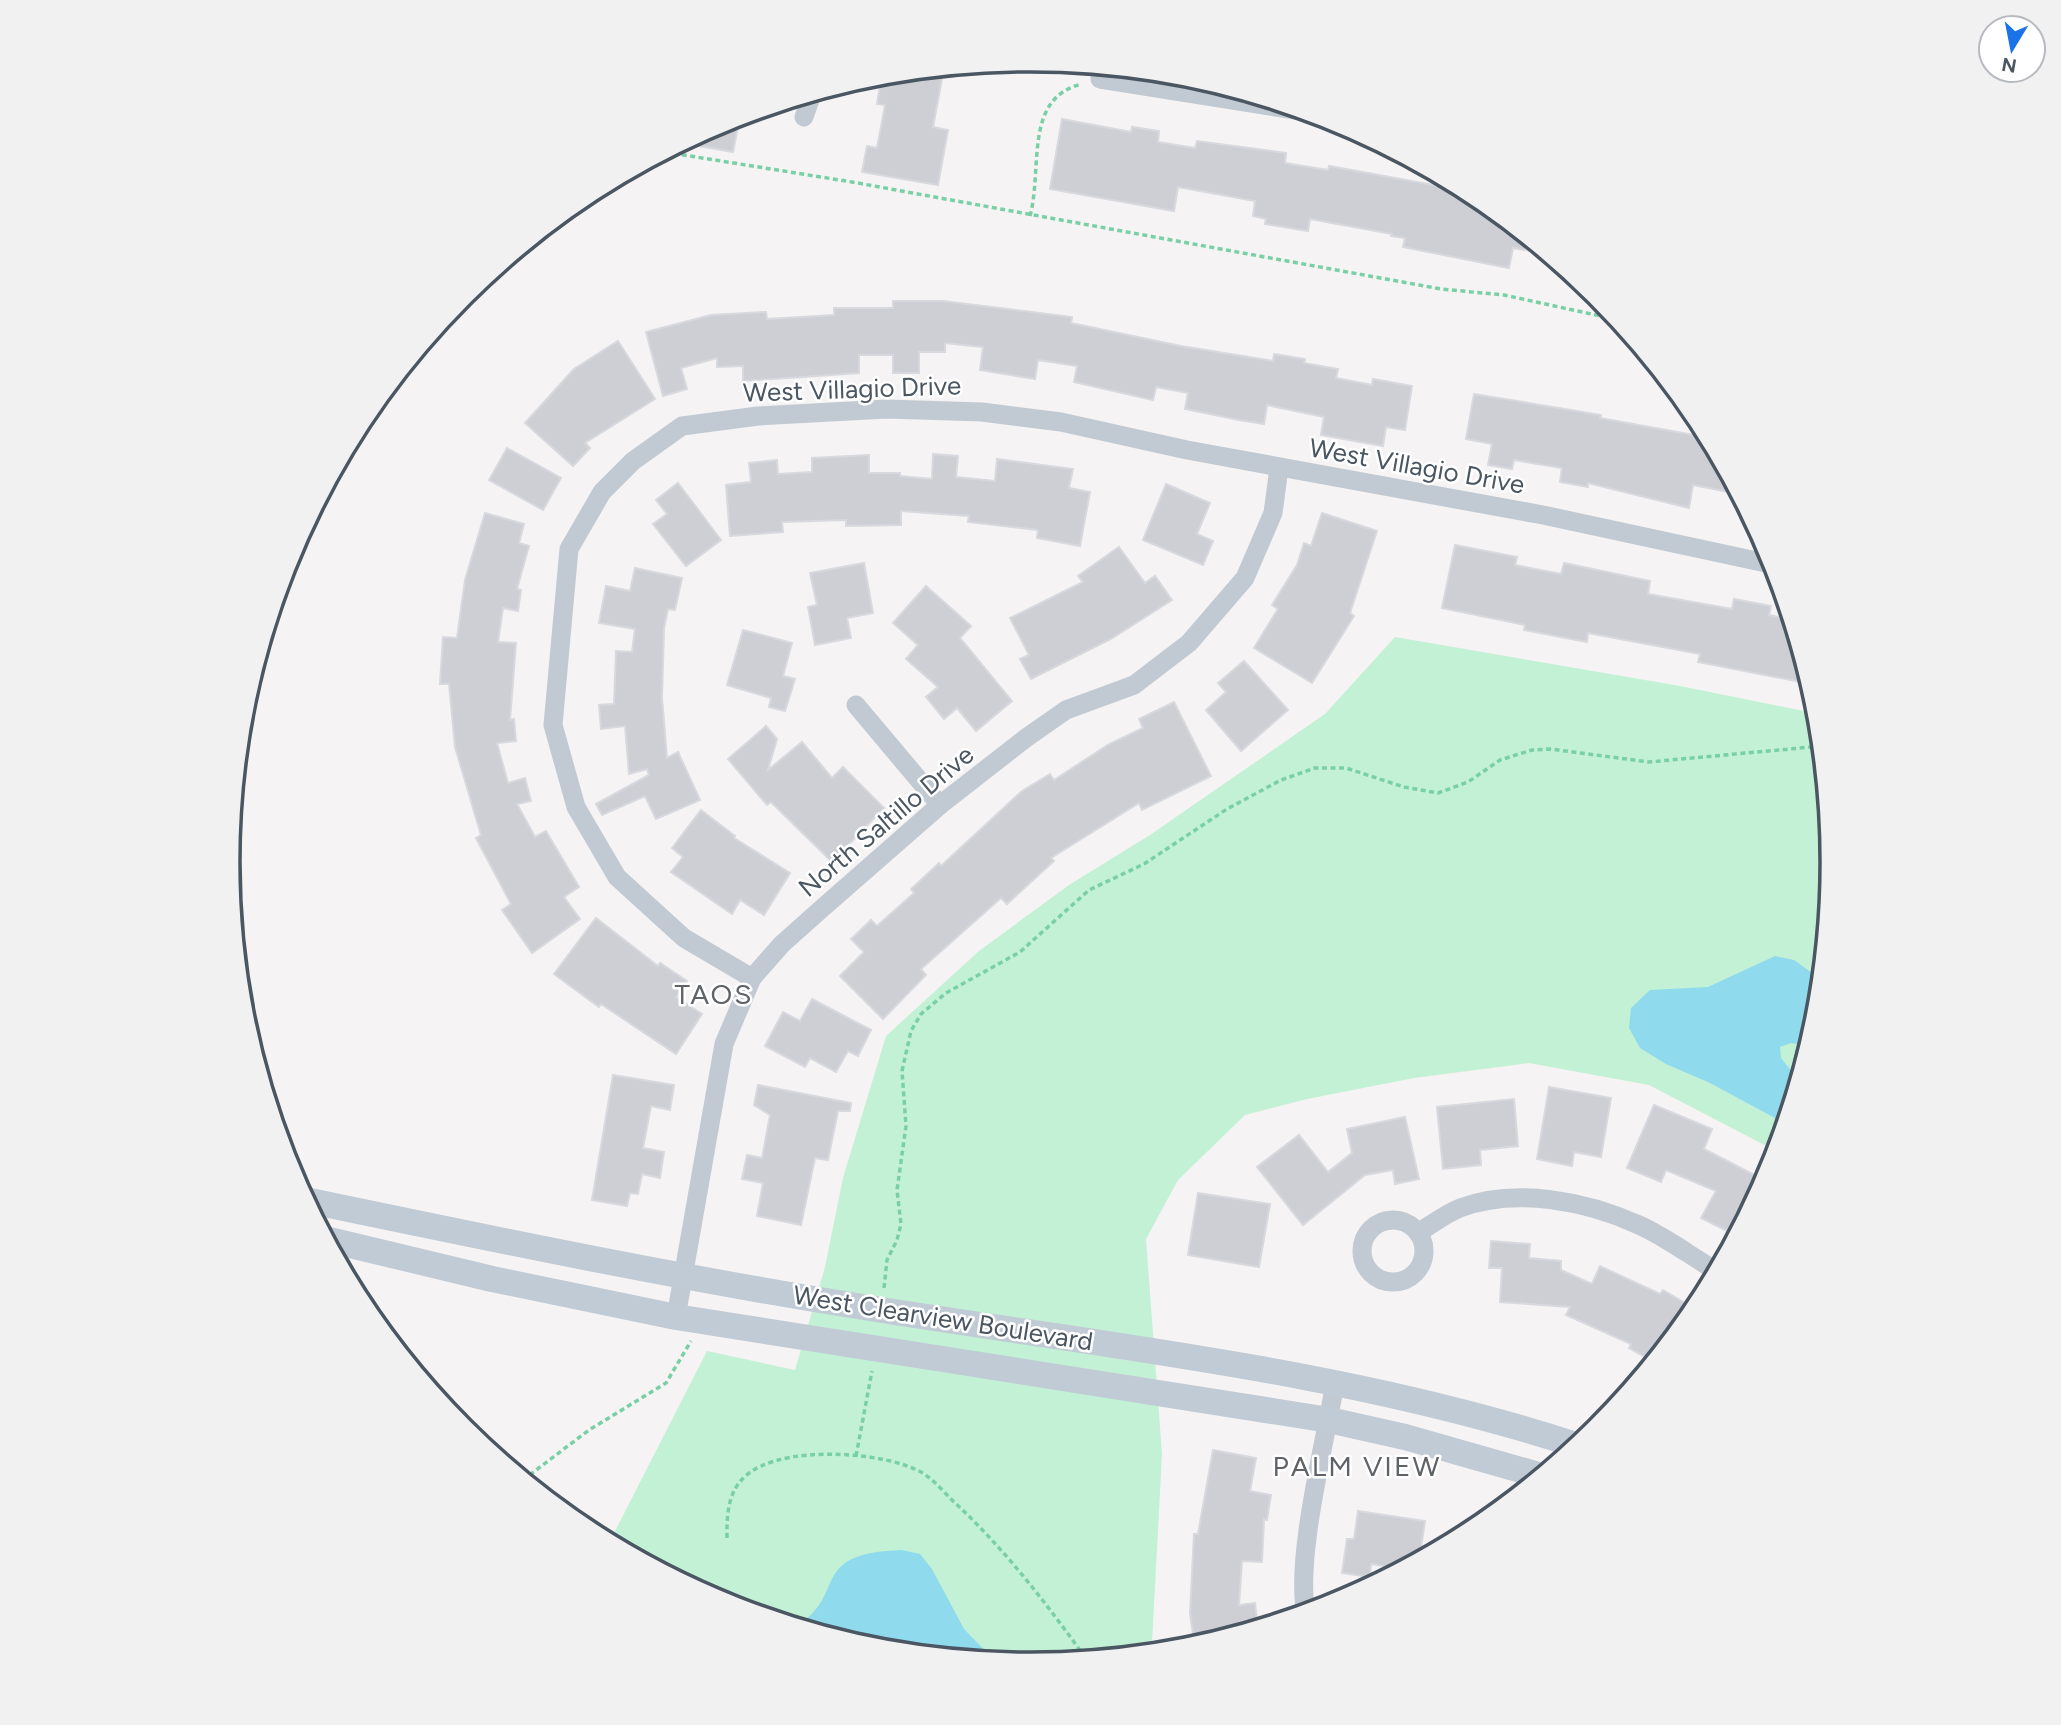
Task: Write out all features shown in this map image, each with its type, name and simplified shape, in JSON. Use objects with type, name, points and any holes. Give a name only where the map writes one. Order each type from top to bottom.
[{"type":"street","points":[[1131,79],[1219,95]]},
{"type":"street","points":[[804,117],[808,104]]},
{"type":"street","name":"West Villagio Drive","points":[[752,978],[684,938],[617,877],[576,807],[553,724],[569,549],[602,492],[633,461],[682,426],[758,416],[887,409],[982,412],[1061,422],[1279,468],[1542,516],[1762,562]]},
{"type":"street","name":"North Saltillo Drive","points":[[676,1317],[724,1044],[752,978],[782,943],[940,805],[1066,710],[1134,685],[1189,643],[1245,578],[1273,513],[1279,468]]},
{"type":"street","points":[[856,705],[940,805]]},
{"type":"street","points":[[1418,1233],[1458,1209],[1491,1200],[1503,1198],[1569,1203],[1607,1212],[1642,1226],[1710,1267]]},
{"type":"street","name":"West Clearview Boulevard","points":[[317,1202],[683,1276],[1335,1383],[1480,1417],[1568,1443]]},
{"type":"street","name":"West Clearview Boulevard","points":[[337,1242],[492,1279],[709,1323],[1329,1420],[1405,1437],[1532,1473]]},
{"type":"street","points":[[1304,1604],[1306,1558],[1335,1383]]},
{"type":"path","points":[[1030,216],[1035,196],[1041,118],[1049,103],[1063,90],[1097,75]]},
{"type":"path","points":[[679,154],[852,182],[1441,289],[1504,295],[1602,316]]},
{"type":"path","points":[[883,1297],[887,1260],[901,1224],[897,1189],[906,1126],[902,1071],[911,1031],[921,1014],[946,993],[1020,952],[1089,890],[1144,864],[1227,809],[1281,780],[1315,768],[1346,768],[1404,787],[1438,793],[1468,782],[1500,760],[1532,750],[1550,749],[1649,762],[1812,747]]},
{"type":"path","points":[[530,1475],[589,1430],[666,1382],[691,1341],[707,1343],[709,1323]]},
{"type":"path","points":[[856,1457],[873,1366]]},
{"type":"path","points":[[727,1538],[730,1499],[742,1476],[762,1465],[810,1453],[904,1464],[933,1481],[989,1536],[1081,1652]]},
{"type":"green space","points":[[1395,637],[1680,686],[1807,711],[1820,811],[1820,914],[1806,1017],[1794,1067],[1768,1147],[1649,1085],[1529,1063],[1414,1078],[1307,1099],[1245,1115],[1178,1180],[1146,1239],[1162,1454],[1152,1643],[1082,1652],[1030,1653],[979,1652],[876,1638],[776,1611],[728,1593],[681,1572],[614,1534],[707,1351],[795,1370],[825,1267],[843,1178],[886,1036],[979,951],[1069,885],[1150,835],[1325,714]]},
{"type":"water","points":[[1775,956],[1794,960],[1813,973],[1799,1044],[1791,1043],[1780,1047],[1781,1058],[1792,1073],[1778,1120],[1710,1083],[1666,1064],[1640,1048],[1629,1028],[1631,1008],[1650,990],[1708,987]]},
{"type":"water","points":[[902,1550],[920,1554],[932,1569],[964,1629],[986,1652],[876,1638],[805,1620],[821,1601],[840,1567],[852,1559],[872,1553]]},
{"type":"building","points":[[942,77],[933,127],[948,130],[938,185],[862,172],[867,146],[877,148],[885,105],[877,104],[880,86]]},
{"type":"building","points":[[1062,119],[1131,132],[1132,127],[1159,131],[1158,142],[1195,148],[1197,141],[1286,153],[1285,163],[1328,170],[1329,166],[1439,186],[1470,205],[1531,251],[1513,248],[1509,268],[1403,247],[1405,238],[1391,236],[1392,234],[1310,219],[1308,231],[1265,224],[1266,219],[1253,216],[1255,201],[1178,187],[1174,211],[1050,189]]},
{"type":"building","points":[[738,128],[733,152],[697,146]]},
{"type":"building","points":[[893,301],[943,301],[1072,317],[1071,323],[1181,346],[1273,361],[1274,354],[1305,359],[1304,363],[1338,369],[1336,378],[1372,385],[1373,379],[1412,386],[1405,430],[1386,427],[1383,446],[1321,435],[1324,417],[1267,405],[1264,424],[1239,420],[1185,409],[1188,393],[1156,387],[1153,400],[1074,382],[1077,366],[1038,360],[1035,379],[980,370],[983,347],[945,343],[945,352],[919,352],[919,373],[893,373],[893,355],[859,355],[859,373],[743,381],[743,366],[717,367],[717,358],[681,368],[687,389],[663,396],[646,332],[711,315],[766,312],[767,319],[834,315],[834,308],[893,308]]},
{"type":"building","points":[[618,341],[655,399],[585,443],[590,448],[573,466],[525,423],[574,369]]},
{"type":"building","points":[[1474,394],[1601,415],[1600,418],[1696,435],[1729,492],[1693,485],[1689,508],[1588,483],[1588,487],[1560,482],[1562,468],[1514,460],[1512,469],[1488,465],[1492,444],[1466,439]]},
{"type":"building","points":[[507,448],[561,478],[543,510],[489,480]]},
{"type":"building","points":[[933,454],[958,456],[956,477],[995,481],[997,459],[1073,469],[1069,488],[1090,492],[1080,546],[1037,538],[1038,530],[968,522],[969,516],[901,511],[901,525],[846,526],[846,520],[782,522],[783,532],[730,536],[726,485],[751,482],[749,463],[777,460],[778,474],[812,472],[812,458],[869,455],[869,473],[900,473],[900,476],[932,479]]},
{"type":"building","points":[[678,483],[721,540],[686,566],[653,524],[667,514],[656,500]]},
{"type":"building","points":[[1166,484],[1210,503],[1197,534],[1213,541],[1203,565],[1143,540]]},
{"type":"building","points":[[485,513],[524,524],[519,543],[529,546],[517,589],[521,590],[518,611],[503,608],[498,642],[516,643],[510,720],[514,719],[516,741],[497,743],[508,783],[525,778],[531,801],[517,804],[535,837],[546,831],[579,887],[564,897],[580,919],[532,953],[502,910],[511,904],[476,838],[481,835],[455,747],[449,684],[440,684],[443,637],[457,638],[465,580]]},
{"type":"building","points":[[1322,513],[1377,531],[1350,613],[1354,616],[1312,683],[1254,648],[1278,609],[1272,605],[1297,565],[1304,543],[1311,546]]},
{"type":"building","points":[[1455,545],[1517,557],[1515,565],[1561,574],[1564,563],[1650,581],[1648,594],[1732,609],[1734,599],[1771,606],[1769,615],[1782,618],[1800,682],[1698,662],[1700,654],[1588,633],[1587,642],[1524,630],[1525,625],[1442,608]]},
{"type":"building","points":[[1119,547],[1145,583],[1155,576],[1172,600],[1111,639],[1031,679],[1020,659],[1029,655],[1010,618],[1083,582],[1078,576]]},
{"type":"building","points":[[864,563],[873,613],[847,618],[851,638],[815,645],[808,607],[817,605],[810,573]]},
{"type":"building","points":[[635,568],[682,578],[675,610],[668,609],[664,628],[662,698],[667,758],[678,752],[700,800],[656,819],[645,796],[602,815],[596,804],[649,775],[647,769],[629,774],[625,726],[601,729],[599,705],[614,704],[616,651],[632,652],[635,629],[599,623],[606,586],[630,591]]},
{"type":"building","points":[[926,586],[971,626],[960,638],[1012,701],[976,731],[957,708],[944,719],[926,697],[938,687],[906,659],[918,645],[893,623]]},
{"type":"building","points":[[743,630],[792,643],[783,676],[795,679],[785,711],[769,707],[771,698],[727,685]]},
{"type":"building","points":[[1244,661],[1288,710],[1241,751],[1206,710],[1226,692],[1218,683]]},
{"type":"building","points":[[1174,702],[1211,776],[1142,810],[1139,803],[1051,858],[1054,861],[1007,904],[1001,898],[921,969],[926,975],[883,1019],[840,976],[864,952],[851,939],[871,920],[877,926],[914,893],[911,889],[939,863],[941,866],[1022,791],[1050,774],[1054,780],[1109,744],[1143,728],[1139,719]]},
{"type":"building","points":[[766,726],[777,739],[768,770],[802,742],[832,778],[843,767],[884,808],[832,862],[771,802],[767,805],[728,759]]},
{"type":"building","points":[[701,810],[735,836],[734,838],[790,873],[764,915],[740,900],[732,914],[671,872],[683,857],[672,848]]},
{"type":"building","points":[[596,918],[658,966],[660,963],[687,981],[676,997],[702,1014],[676,1054],[601,1004],[599,1007],[554,974]]},
{"type":"building","points":[[812,999],[871,1030],[858,1056],[848,1051],[836,1072],[810,1058],[805,1067],[765,1046],[783,1012],[800,1021]]},
{"type":"building","points":[[613,1075],[674,1085],[670,1110],[651,1106],[643,1148],[664,1152],[660,1178],[642,1174],[638,1194],[630,1193],[627,1206],[592,1200]]},
{"type":"building","points":[[758,1085],[851,1103],[850,1111],[838,1111],[828,1160],[815,1158],[801,1225],[757,1216],[763,1183],[742,1179],[747,1155],[762,1158],[770,1115],[754,1105]]},
{"type":"building","points":[[1549,1087],[1611,1098],[1601,1157],[1574,1152],[1572,1166],[1537,1159]]},
{"type":"building","points":[[1514,1099],[1518,1146],[1480,1150],[1481,1165],[1443,1169],[1437,1107]]},
{"type":"building","points":[[1654,1105],[1712,1129],[1704,1149],[1756,1176],[1729,1232],[1701,1218],[1716,1191],[1666,1170],[1661,1182],[1627,1168]]},
{"type":"building","points":[[1405,1117],[1419,1179],[1395,1184],[1393,1170],[1365,1175],[1303,1225],[1257,1167],[1299,1135],[1328,1172],[1352,1153],[1347,1129]]},
{"type":"building","points":[[1198,1193],[1270,1204],[1259,1267],[1188,1255]]},
{"type":"building","points":[[1491,1241],[1530,1244],[1529,1258],[1561,1261],[1561,1270],[1592,1284],[1600,1266],[1660,1294],[1663,1290],[1687,1304],[1647,1358],[1629,1348],[1631,1344],[1566,1315],[1570,1307],[1500,1302],[1502,1268],[1489,1268]]},
{"type":"building","points":[[1213,1450],[1256,1458],[1250,1491],[1271,1495],[1267,1520],[1264,1519],[1262,1562],[1242,1561],[1239,1605],[1255,1603],[1257,1619],[1193,1636],[1190,1613],[1194,1534],[1198,1534]]},
{"type":"building","points":[[1358,1511],[1425,1521],[1421,1550],[1390,1567],[1371,1564],[1369,1577],[1342,1573],[1347,1539],[1354,1539]]},
{"type":"district","name":"TAOS","points":[[714,994]]},
{"type":"district","name":"PALM VIEW","points":[[1357,1466]]}]
